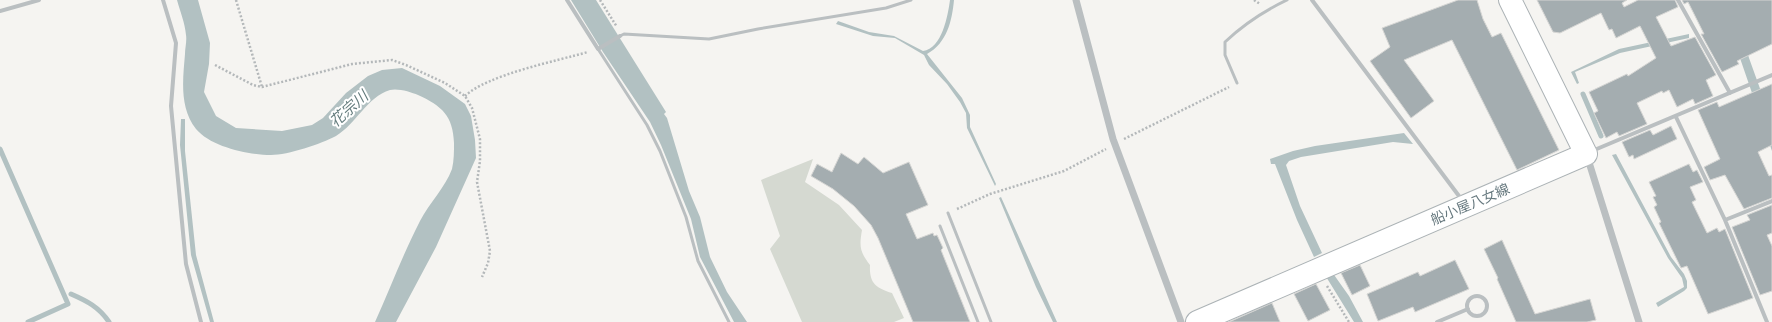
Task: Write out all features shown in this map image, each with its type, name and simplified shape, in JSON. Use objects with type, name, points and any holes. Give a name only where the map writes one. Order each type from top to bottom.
[{"type":"main road","points":[[1510,0],[1586,154]]},
{"type":"main road","name":"船小屋八女線","points":[[1197,322],[1586,154]]},
{"type":"street","points":[[0,11],[39,0]]},
{"type":"street","points":[[163,0],[176,43],[171,106],[186,264],[201,322]]},
{"type":"street","points":[[567,0],[599,48],[621,36]]},
{"type":"street","points":[[1076,0],[1115,144],[1181,322]]},
{"type":"street","points":[[1312,0],[1466,205]]},
{"type":"street","points":[[1678,0],[1730,93]]},
{"type":"street","points":[[1639,322],[1586,154],[1772,75]]},
{"type":"street","points":[[1676,117],[1725,220],[1767,322]]},
{"type":"street","points":[[1725,220],[1772,201]]},
{"type":"street","points":[[1475,295],[1482,296],[1487,301],[1487,308],[1482,315],[1475,316],[1468,309],[1469,299],[1475,295]]},
{"type":"street","points":[[1437,322],[1468,309]]},
{"type":"lane","points":[[621,36],[709,39],[758,29],[886,8],[911,0]]},
{"type":"lane","points":[[1237,83],[1225,55],[1225,42],[1242,26],[1271,7],[1287,0]]},
{"type":"lane","points":[[599,48],[647,125],[660,151],[686,217],[698,261],[730,322]]},
{"type":"lane","points":[[948,213],[991,322]]},
{"type":"lane","points":[[940,226],[978,322]]},
{"type":"path","points":[[236,0],[262,87]]},
{"type":"path","points":[[600,0],[621,36]]},
{"type":"path","points":[[465,96],[472,90],[500,77],[599,48]]},
{"type":"path","points":[[215,65],[253,85],[262,87],[352,64],[392,60],[406,64],[465,96],[472,108],[480,139],[480,162],[477,182],[490,252],[488,263],[482,277]]},
{"type":"path","points":[[948,213],[990,194],[1064,171],[1237,83]]},
{"type":"path","points":[[1318,270],[1349,322]]},
{"type":"shaded area","points":[[813,159],[805,182],[839,205],[862,230],[861,249],[870,265],[872,280],[878,287],[892,293],[904,318],[894,322],[802,322],[770,249],[780,236],[761,180]]},
{"type":"water","name":"花宗川","points":[[177,0],[198,0],[210,43],[209,64],[204,92],[216,116],[236,128],[282,131],[312,125],[323,118],[346,93],[368,76],[382,70],[402,68],[440,86],[465,104],[471,116],[476,158],[436,247],[396,322],[375,322],[420,221],[445,183],[452,169],[454,153],[453,134],[445,113],[434,103],[418,95],[404,91],[390,90],[375,98],[350,125],[336,136],[304,148],[278,155],[262,155],[231,149],[211,141],[196,129],[187,112],[183,93],[186,37],[184,22]]},
{"type":"water","points":[[571,0],[596,0],[666,112],[664,114],[667,118],[689,191],[700,217],[710,257],[727,292],[747,322],[734,322],[700,257],[691,219],[650,122],[603,52]]},
{"type":"water","points":[[950,0],[954,0],[952,16],[947,31],[939,44],[927,54],[962,98],[970,115],[970,127],[996,184],[995,186],[967,128],[966,113],[947,84],[929,65],[924,55],[895,38],[873,36],[836,24],[838,21],[869,32],[894,36],[923,51],[930,49],[939,38],[946,22]]},
{"type":"water","points":[[1733,0],[1749,58],[1772,122],[1772,151],[1731,32]]},
{"type":"water","points":[[1689,34],[1689,38],[1620,53],[1575,72],[1579,83],[1577,84],[1571,72],[1619,49]]},
{"type":"water","points":[[181,119],[185,119],[185,151],[196,255],[214,322],[210,322],[191,255],[180,145]]},
{"type":"water","points":[[1404,133],[1413,144],[1393,142],[1301,157],[1289,161],[1286,165],[1300,206],[1322,253],[1314,257],[1297,220],[1275,164],[1271,164],[1270,159],[1293,151],[1315,146]]},
{"type":"water","points":[[1616,154],[1671,257],[1684,274],[1687,281],[1687,288],[1684,291],[1658,307],[1656,303],[1684,287],[1682,278],[1668,258],[1612,155]]},
{"type":"water","points":[[1001,197],[1057,322],[1053,322],[1036,287],[999,198]]},
{"type":"water","points":[[1332,272],[1349,296],[1363,322],[1354,322],[1325,275]]},
{"type":"building","points":[[1458,0],[1477,0],[1483,19],[1492,37],[1501,33],[1559,150],[1517,170],[1452,40],[1404,60],[1434,101],[1411,118],[1370,61],[1390,47],[1382,28]]},
{"type":"building","points":[[1537,0],[1627,0],[1622,3],[1624,7],[1638,0],[1675,0],[1678,7],[1656,17],[1671,46],[1695,37],[1716,75],[1706,80],[1713,96],[1695,104],[1693,99],[1677,107],[1669,90],[1663,93],[1662,91],[1637,103],[1647,124],[1619,136],[1617,132],[1606,138],[1594,113],[1598,111],[1589,92],[1627,74],[1628,76],[1656,58],[1640,26],[1616,38],[1612,29],[1609,30],[1601,13],[1560,33],[1553,32]]},
{"type":"building","points":[[1682,0],[1772,0],[1772,44],[1737,61],[1739,64],[1722,72],[1701,34],[1704,34],[1688,2],[1684,4]]},
{"type":"building","points":[[1772,84],[1772,145],[1758,152],[1769,176],[1772,175],[1772,198],[1744,209],[1725,175],[1710,180],[1704,167],[1720,159],[1698,110],[1717,102],[1719,107]]},
{"type":"building","points":[[1671,126],[1677,139],[1634,159],[1633,155],[1629,157],[1622,142],[1650,130],[1653,135]]},
{"type":"building","points":[[841,153],[858,164],[864,157],[883,173],[909,162],[928,205],[906,214],[917,239],[933,233],[934,236],[937,235],[943,248],[941,250],[970,322],[913,322],[878,238],[871,225],[854,206],[833,189],[811,176],[817,164],[832,172]]},
{"type":"building","points":[[1689,164],[1693,172],[1697,170],[1703,182],[1690,187],[1696,200],[1692,202],[1707,233],[1717,228],[1719,232],[1725,229],[1753,298],[1708,314],[1687,266],[1681,268],[1659,223],[1661,222],[1654,207],[1657,205],[1653,197],[1656,196],[1649,182]]},
{"type":"building","points":[[1772,205],[1772,233],[1767,235],[1772,246],[1772,291],[1760,295],[1732,227],[1750,220],[1747,215]]},
{"type":"building","points":[[1502,240],[1535,314],[1590,299],[1596,320],[1587,322],[1516,322],[1484,249]]},
{"type":"building","points":[[1455,260],[1469,289],[1415,312],[1413,307],[1378,321],[1367,294],[1418,272],[1420,276]]},
{"type":"building","points":[[1360,265],[1370,286],[1352,295],[1341,273]]},
{"type":"building","points":[[1316,284],[1330,310],[1308,321],[1294,294]]},
{"type":"building","points":[[1272,303],[1280,322],[1229,322]]},
{"type":"waterway","points":[[1583,94],[1601,136]]},
{"type":"waterway","points":[[0,149],[68,304],[28,322]]},
{"type":"waterway","points":[[71,294],[92,305],[101,312],[109,322]]}]
